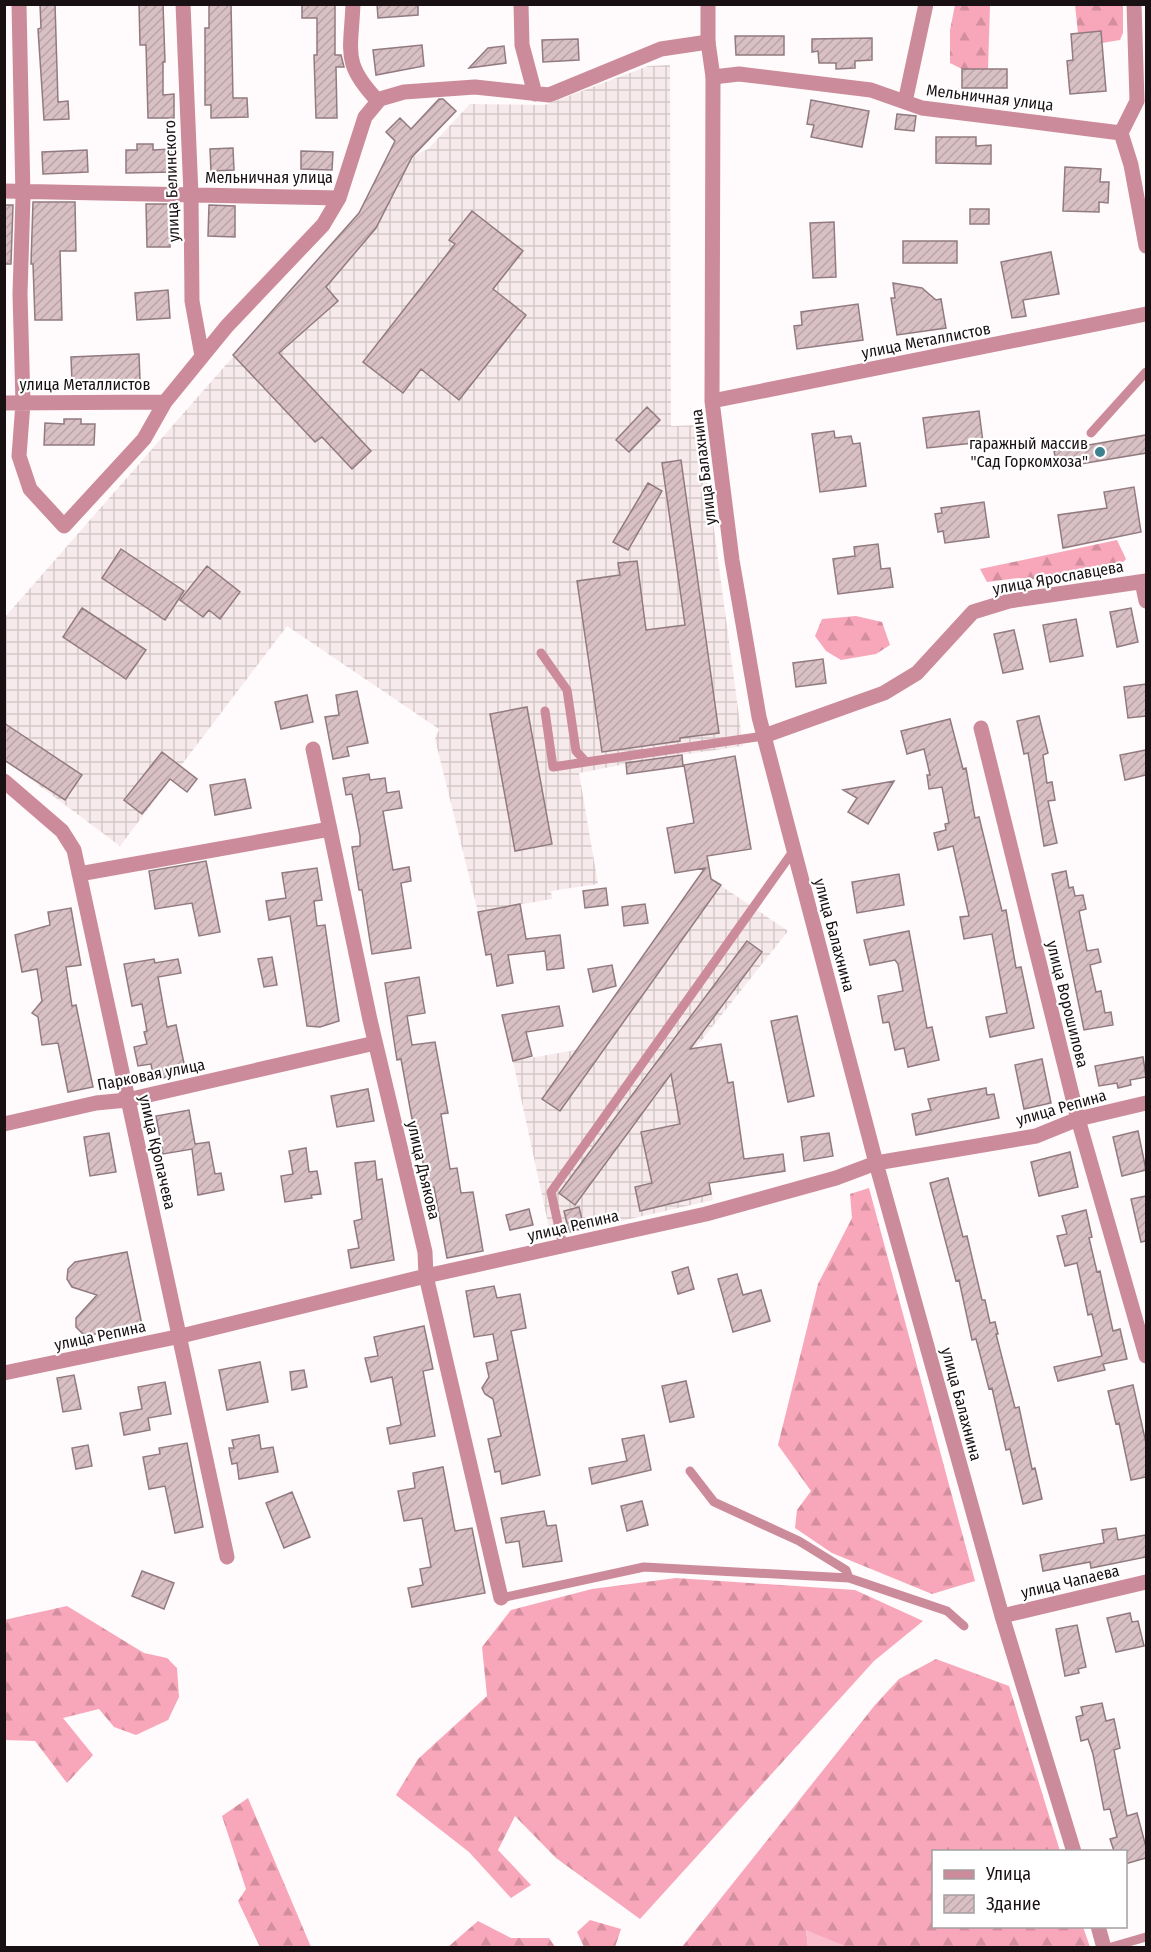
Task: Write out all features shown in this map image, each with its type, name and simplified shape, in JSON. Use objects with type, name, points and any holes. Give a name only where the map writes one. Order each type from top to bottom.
[{"type":"street","points":[[19,4],[22,191],[20,294],[23,403],[19,456],[30,489],[64,526],[144,439],[165,402],[227,326],[323,225],[339,198]]},
{"type":"street","name":"улица Белинского","points":[[183,4],[191,195],[192,301],[202,357]]},
{"type":"street","points":[[353,4],[350,61],[359,81],[378,101],[404,92],[475,87],[549,94],[661,49],[708,42]]},
{"type":"street","points":[[521,4],[522,45],[535,94]]},
{"type":"street","name":"улица Балахнина","points":[[708,4],[708,42],[713,77],[712,401],[732,560],[764,736],[876,1163],[1002,1616],[1074,1850]]},
{"type":"street","points":[[905,102],[926,4]]},
{"type":"street","points":[[1134,4],[1142,100],[1121,133],[1131,165],[1146,246]]},
{"type":"street","name":"Мельничная улица","points":[[713,77],[739,74],[871,90],[922,108],[1121,133]]},
{"type":"street","name":"Мельничная улица","points":[[4,191],[339,198],[365,117],[378,101]]},
{"type":"street","name":"улица Металлистов","points":[[712,401],[1146,314]]},
{"type":"street","name":"улица Металлистов","points":[[4,403],[165,402]]},
{"type":"street","points":[[1144,581],[1146,601]]},
{"type":"street","name":"улица Ярославцева","points":[[764,736],[884,693],[917,673],[973,612],[1009,601],[1144,581]]},
{"type":"street","name":"улица Ворошилова","points":[[981,728],[1078,1119],[1146,1356]]},
{"type":"street","name":"улица Дъякова","points":[[313,749],[375,1043],[425,1252],[426,1276],[501,1598]]},
{"type":"street","name":"улица Кропачева","points":[[4,782],[62,831],[74,850],[227,1557]]},
{"type":"street","points":[[79,874],[330,829]]},
{"type":"street","name":"Парковая улица","points":[[4,1124],[96,1103],[127,1100],[375,1043]]},
{"type":"street","name":"улица Репина","points":[[4,1373],[181,1336],[426,1276],[706,1214],[836,1178],[876,1163],[1036,1136],[1078,1119],[1146,1103]]},
{"type":"street","name":"улица Чапаева","points":[[1002,1616],[1146,1581]]},
{"type":"street","points":[[1099,1928],[1106,1947]]},
{"type":"lane","points":[[1091,433],[1146,372]]},
{"type":"lane","points":[[542,653],[567,690],[576,751],[586,762]]},
{"type":"lane","points":[[544,711],[553,767],[764,736]]},
{"type":"lane","points":[[563,1246],[551,1192],[794,850]]},
{"type":"lane","points":[[690,1471],[714,1502],[799,1541],[846,1570],[849,1578]]},
{"type":"lane","points":[[501,1598],[644,1567],[849,1578],[947,1611],[964,1626]]},
{"type":"lane","points":[[1106,1947],[1146,1937]]},
{"type":"shaded area","points":[[670,65],[671,426],[700,425],[743,746],[660,758],[662,769],[627,774],[626,764],[579,773],[598,884],[551,891],[552,899],[478,912],[435,739],[439,729],[287,626],[120,846],[5,760],[5,617],[359,213],[392,147],[412,157],[428,149],[470,104],[545,105],[648,66]]},
{"type":"shaded area","points":[[702,873],[788,931],[686,1060],[713,1200],[551,1237],[513,1061],[576,1050]]},
{"type":"shaded area","points":[[806,1929],[847,1947],[808,1947]]},
{"type":"green space","points":[[955,5],[990,5],[988,69],[962,69],[950,63],[950,30]]},
{"type":"green space","points":[[1075,5],[1123,5],[1123,33],[1120,40],[1102,43],[1101,31],[1078,33]]},
{"type":"green space","points":[[1117,540],[1126,559],[1116,570],[1043,580],[1018,578],[987,582],[980,569]]},
{"type":"green space","points":[[856,616],[882,622],[890,645],[876,654],[841,660],[826,651],[815,636],[822,619]]},
{"type":"green space","points":[[869,1188],[975,1581],[932,1594],[832,1553],[795,1528],[797,1510],[811,1491],[778,1445],[818,1284],[852,1218],[850,1194]]},
{"type":"green space","points":[[676,1578],[855,1590],[923,1621],[874,1661],[640,1919],[556,1858],[515,1816],[498,1850],[531,1885],[511,1898],[469,1852],[396,1795],[418,1759],[487,1696],[482,1647],[511,1610],[592,1589]]},
{"type":"green space","points":[[67,1606],[144,1653],[167,1658],[177,1668],[179,1697],[168,1720],[136,1735],[114,1727],[99,1709],[63,1718],[93,1755],[67,1783],[35,1741],[5,1740],[4,1620]]},
{"type":"green space","points":[[936,1659],[1009,1686],[1060,1850],[932,1850],[932,1928],[1083,1928],[1090,1947],[847,1947],[806,1930],[808,1947],[682,1947],[875,1705],[899,1679]]},
{"type":"green space","points":[[248,1798],[311,1947],[260,1947],[238,1901],[246,1889],[222,1816]]},
{"type":"green space","points":[[590,1920],[621,1929],[615,1947],[584,1947],[577,1932]]},
{"type":"green space","points":[[478,1921],[511,1938],[549,1938],[555,1947],[448,1947]]},
{"type":"building","points":[[40,4],[55,4],[58,102],[68,101],[69,119],[44,120],[38,29],[41,28]]},
{"type":"building","points":[[139,4],[163,4],[165,62],[163,62],[163,95],[174,94],[174,118],[148,118],[146,45],[140,45]]},
{"type":"building","points":[[209,4],[231,4],[233,98],[247,98],[248,117],[211,118],[211,105],[205,105],[205,28],[209,28]]},
{"type":"building","points":[[302,4],[335,4],[335,55],[341,55],[344,67],[336,67],[337,118],[316,118],[314,55],[317,55],[317,18],[302,18]]},
{"type":"building","points":[[377,4],[418,4],[418,15],[378,18]]},
{"type":"building","points":[[1101,31],[1106,91],[1070,94],[1067,61],[1073,60],[1071,34]]},
{"type":"building","points":[[735,36],[784,36],[784,55],[736,55]]},
{"type":"building","points":[[872,38],[872,60],[855,61],[855,68],[836,69],[836,63],[819,63],[818,51],[812,52],[812,39]]},
{"type":"building","points":[[578,39],[579,60],[543,62],[542,40]]},
{"type":"building","points":[[422,45],[424,66],[376,75],[373,50]]},
{"type":"building","points":[[504,46],[506,63],[469,68],[488,48]]},
{"type":"building","points":[[962,69],[1007,69],[1007,88],[962,88]]},
{"type":"building","points":[[439,99],[443,99],[456,111],[412,157],[376,228],[326,287],[338,301],[279,353],[371,451],[352,469],[322,437],[315,442],[233,355],[359,213],[395,141],[386,132],[400,118],[411,129]]},
{"type":"building","points":[[811,100],[869,111],[862,147],[811,137],[814,125],[807,124]]},
{"type":"building","points":[[897,114],[916,116],[914,131],[895,129]]},
{"type":"building","points":[[936,137],[976,137],[976,146],[991,145],[991,164],[936,163]]},
{"type":"building","points":[[137,144],[153,144],[153,150],[171,149],[172,172],[126,173],[126,150],[137,150]]},
{"type":"building","points":[[233,148],[234,170],[211,171],[210,149]]},
{"type":"building","points":[[87,150],[88,172],[43,174],[42,152]]},
{"type":"building","points":[[301,151],[333,152],[332,170],[301,169]]},
{"type":"building","points":[[1065,167],[1101,169],[1100,182],[1109,182],[1108,203],[1099,202],[1099,212],[1063,211]]},
{"type":"building","points":[[33,202],[75,202],[76,251],[60,251],[62,320],[35,320],[33,264],[31,264]]},
{"type":"building","points":[[146,204],[170,204],[170,247],[147,247]]},
{"type":"building","points":[[4,205],[13,205],[11,264],[4,264]]},
{"type":"building","points":[[209,205],[235,206],[235,237],[208,236]]},
{"type":"building","points":[[970,209],[989,209],[989,224],[970,224]]},
{"type":"building","points":[[472,211],[523,251],[493,289],[526,315],[459,400],[421,369],[403,393],[363,362],[455,244],[449,240]]},
{"type":"building","points":[[834,222],[836,277],[813,278],[810,223]]},
{"type":"building","points":[[903,241],[957,241],[957,263],[903,263]]},
{"type":"building","points":[[1051,252],[1059,294],[1023,300],[1026,316],[1012,318],[1001,262]]},
{"type":"building","points":[[893,283],[922,288],[936,300],[941,299],[946,328],[897,335],[891,298],[895,298]]},
{"type":"building","points":[[168,290],[170,318],[137,320],[135,293]]},
{"type":"building","points":[[858,304],[863,340],[797,349],[794,326],[802,325],[801,312]]},
{"type":"building","points":[[139,354],[140,380],[72,382],[71,357]]},
{"type":"building","points":[[647,407],[660,420],[629,452],[616,440]]},
{"type":"building","points":[[979,411],[983,442],[927,448],[923,418]]},
{"type":"building","points":[[64,419],[81,419],[81,424],[95,424],[94,445],[44,445],[45,423],[64,424]]},
{"type":"building","points":[[834,431],[835,438],[851,436],[853,444],[860,443],[866,486],[820,492],[812,434]]},
{"type":"building","name":"гаражный массив \"Сад Горкомхоза\"","points":[[1146,435],[1146,453],[1057,468],[1054,451]]},
{"type":"building","points":[[681,460],[719,733],[602,752],[577,581],[620,575],[618,563],[637,561],[646,630],[685,625],[662,463]]},
{"type":"building","points":[[648,483],[662,491],[628,550],[613,542]]},
{"type":"building","points":[[1134,487],[1141,532],[1063,548],[1058,515],[1107,508],[1104,492]]},
{"type":"building","points":[[984,502],[989,537],[945,543],[943,531],[938,532],[935,514],[942,513],[941,508]]},
{"type":"building","points":[[878,544],[881,569],[890,568],[893,587],[838,594],[833,559],[855,556],[854,547]]},
{"type":"building","points":[[121,549],[184,591],[165,620],[102,578]]},
{"type":"building","points":[[207,566],[240,592],[220,619],[209,610],[203,617],[180,600]]},
{"type":"building","points":[[82,608],[146,650],[126,679],[63,637]]},
{"type":"building","points":[[1131,608],[1138,642],[1117,647],[1110,612]]},
{"type":"building","points":[[1076,619],[1083,656],[1050,662],[1043,625]]},
{"type":"building","points":[[1014,630],[1023,669],[1003,673],[994,634]]},
{"type":"building","points":[[823,659],[826,683],[796,687],[793,663]]},
{"type":"building","points":[[1146,684],[1146,716],[1128,718],[1124,687]]},
{"type":"building","points":[[357,691],[368,743],[347,747],[349,756],[333,759],[325,717],[339,715],[336,695]]},
{"type":"building","points":[[307,695],[313,722],[281,729],[275,702]]},
{"type":"building","points":[[527,707],[552,844],[515,851],[490,714]]},
{"type":"building","points":[[1039,716],[1048,753],[1043,755],[1047,783],[1052,782],[1055,800],[1048,801],[1057,843],[1044,846],[1028,753],[1024,754],[1017,721]]},
{"type":"building","points":[[950,719],[963,769],[966,768],[975,818],[979,817],[1002,911],[1006,910],[1016,968],[1021,967],[1034,1028],[990,1037],[986,1017],[1007,1013],[992,934],[964,939],[960,917],[969,916],[953,846],[938,850],[934,833],[946,830],[945,824],[949,823],[942,787],[929,789],[927,775],[930,775],[924,749],[907,754],[901,731]]},
{"type":"building","points":[[4,723],[82,775],[65,800],[4,760]]},
{"type":"building","points":[[1146,750],[1146,775],[1125,780],[1120,755]]},
{"type":"building","points":[[162,752],[197,779],[187,792],[170,779],[142,814],[124,800]]},
{"type":"building","points":[[682,755],[683,766],[627,774],[626,763]]},
{"type":"building","points":[[735,756],[751,849],[707,856],[711,879],[721,885],[560,1111],[542,1099],[705,868],[675,873],[667,828],[694,823],[684,765]]},
{"type":"building","points":[[369,774],[370,780],[385,778],[387,793],[399,791],[402,808],[383,811],[393,870],[409,867],[411,881],[401,883],[411,948],[372,954],[362,890],[359,890],[352,847],[360,846],[360,836],[352,794],[346,795],[343,778]]},
{"type":"building","points":[[245,779],[251,808],[215,815],[210,785]]},
{"type":"building","points":[[894,781],[868,824],[848,812],[857,798],[843,790]]},
{"type":"building","points":[[206,861],[220,932],[199,936],[192,903],[155,909],[149,871]]},
{"type":"building","points":[[317,868],[322,900],[314,901],[317,926],[325,925],[339,1021],[320,1027],[307,1026],[290,916],[269,920],[266,901],[286,898],[282,873]]},
{"type":"building","points":[[1066,871],[1069,888],[1073,887],[1075,896],[1083,895],[1086,909],[1079,911],[1087,951],[1098,949],[1101,962],[1090,965],[1096,992],[1101,991],[1105,1013],[1111,1012],[1113,1025],[1084,1030],[1052,874]]},
{"type":"building","points":[[899,874],[904,905],[857,913],[852,882]]},
{"type":"building","points":[[606,888],[608,905],[585,908],[583,891]]},
{"type":"building","points":[[520,904],[526,939],[560,935],[564,968],[547,970],[545,951],[508,955],[513,983],[497,986],[491,954],[486,955],[478,912]]},
{"type":"building","points":[[645,904],[648,923],[624,926],[622,907]]},
{"type":"building","points":[[71,908],[81,965],[66,967],[72,1006],[76,1005],[93,1087],[68,1092],[58,1043],[42,1045],[38,1017],[32,1013],[42,1001],[37,969],[22,972],[15,935],[50,925],[48,912]]},
{"type":"building","points":[[909,931],[927,1028],[932,1027],[939,1060],[908,1067],[904,1048],[895,1050],[889,1022],[883,1023],[878,996],[903,991],[898,964],[895,960],[870,965],[864,940]]},
{"type":"building","points":[[747,941],[762,952],[690,1049],[721,1044],[728,1083],[733,1082],[744,1159],[783,1154],[785,1171],[709,1183],[711,1194],[640,1211],[635,1187],[652,1183],[641,1132],[680,1124],[671,1074],[575,1205],[559,1193]]},
{"type":"building","points":[[272,957],[277,985],[264,987],[258,959]]},
{"type":"building","points":[[154,959],[155,963],[178,959],[181,973],[158,977],[167,1027],[176,1025],[186,1073],[154,1080],[151,1064],[138,1066],[134,1047],[147,1044],[144,1032],[147,1031],[142,1004],[132,1006],[124,964]]},
{"type":"building","points":[[612,965],[616,986],[593,992],[588,969]]},
{"type":"building","points":[[419,977],[425,1013],[407,1016],[412,1045],[435,1042],[448,1113],[441,1114],[450,1169],[457,1168],[461,1193],[473,1192],[483,1251],[447,1258],[434,1187],[427,1188],[416,1119],[412,1119],[401,1059],[397,1060],[385,983]]},
{"type":"building","points":[[559,1006],[563,1026],[526,1032],[532,1056],[513,1061],[502,1015]]},
{"type":"building","points":[[797,1016],[814,1096],[788,1102],[771,1021]]},
{"type":"building","points":[[1143,1057],[1146,1077],[1130,1080],[1131,1085],[1118,1088],[1117,1083],[1099,1086],[1095,1066]]},
{"type":"building","points":[[1042,1059],[1051,1103],[1024,1109],[1015,1065]]},
{"type":"building","points":[[986,1088],[987,1095],[994,1094],[999,1118],[916,1135],[912,1114],[931,1110],[928,1099]]},
{"type":"building","points":[[368,1089],[374,1121],[337,1127],[331,1096]]},
{"type":"building","points":[[189,1110],[195,1144],[209,1142],[215,1174],[221,1173],[224,1190],[198,1195],[192,1149],[163,1154],[156,1116]]},
{"type":"building","points":[[1138,1131],[1146,1170],[1122,1176],[1113,1137]]},
{"type":"building","points":[[109,1133],[116,1172],[90,1176],[84,1137]]},
{"type":"building","points":[[829,1133],[833,1156],[804,1161],[801,1137]]},
{"type":"building","points":[[306,1148],[309,1172],[317,1171],[321,1194],[311,1195],[312,1198],[285,1202],[281,1176],[293,1174],[289,1151]]},
{"type":"building","points":[[1070,1152],[1078,1187],[1039,1196],[1031,1162]]},
{"type":"building","points":[[375,1161],[377,1180],[382,1179],[394,1260],[351,1268],[348,1250],[359,1248],[354,1221],[362,1219],[355,1163]]},
{"type":"building","points":[[948,1178],[963,1237],[967,1236],[982,1300],[985,1300],[990,1323],[995,1322],[1015,1408],[1019,1407],[1032,1469],[1035,1468],[1042,1499],[1023,1504],[1010,1449],[1006,1450],[992,1388],[989,1389],[976,1339],[972,1340],[959,1280],[956,1281],[930,1183]]},
{"type":"building","points":[[1146,1196],[1146,1241],[1141,1242],[1131,1199]]},
{"type":"building","points":[[579,1207],[584,1228],[569,1232],[564,1211]]},
{"type":"building","points":[[529,1209],[533,1225],[510,1230],[506,1215]]},
{"type":"building","points":[[1086,1210],[1092,1237],[1089,1238],[1097,1272],[1100,1271],[1113,1331],[1120,1329],[1127,1359],[1103,1364],[1105,1370],[1058,1381],[1054,1367],[1102,1356],[1092,1314],[1088,1315],[1077,1263],[1065,1266],[1057,1236],[1067,1234],[1062,1216]]},
{"type":"building","points":[[127,1252],[142,1325],[90,1335],[82,1333],[76,1327],[76,1318],[97,1295],[72,1287],[67,1279],[68,1269],[75,1262]]},
{"type":"building","points":[[688,1267],[694,1289],[678,1294],[672,1272]]},
{"type":"building","points":[[737,1274],[743,1295],[761,1290],[770,1321],[733,1332],[718,1279]]},
{"type":"building","points":[[494,1286],[497,1298],[520,1294],[526,1328],[511,1331],[540,1475],[502,1484],[500,1471],[495,1472],[488,1439],[501,1436],[493,1399],[485,1394],[482,1388],[489,1377],[486,1363],[498,1360],[493,1334],[474,1337],[466,1291]]},
{"type":"building","points":[[424,1326],[433,1369],[423,1371],[435,1436],[390,1444],[387,1428],[401,1425],[392,1377],[371,1382],[365,1358],[378,1356],[374,1337]]},
{"type":"building","points":[[260,1362],[268,1402],[227,1410],[219,1370]]},
{"type":"building","points":[[304,1370],[307,1387],[292,1390],[290,1372]]},
{"type":"building","points":[[74,1375],[81,1409],[63,1412],[57,1378]]},
{"type":"building","points":[[686,1381],[694,1417],[670,1422],[662,1386]]},
{"type":"building","points":[[165,1382],[171,1414],[148,1418],[150,1430],[124,1435],[120,1413],[142,1409],[138,1387]]},
{"type":"building","points":[[1133,1385],[1146,1443],[1146,1477],[1131,1480],[1119,1423],[1116,1424],[1108,1391]]},
{"type":"building","points":[[259,1435],[261,1449],[273,1447],[278,1472],[239,1479],[237,1463],[232,1464],[230,1455],[229,1448],[234,1448],[232,1440]]},
{"type":"building","points":[[644,1435],[651,1470],[592,1484],[589,1468],[627,1461],[622,1439]]},
{"type":"building","points":[[187,1443],[203,1527],[175,1533],[165,1486],[149,1489],[143,1457],[160,1454],[159,1448]]},
{"type":"building","points":[[88,1445],[92,1466],[76,1469],[72,1448]]},
{"type":"building","points":[[443,1467],[455,1531],[472,1528],[485,1593],[412,1607],[408,1588],[423,1585],[420,1569],[431,1567],[422,1518],[404,1521],[398,1491],[415,1488],[413,1473]]},
{"type":"building","points":[[292,1492],[310,1537],[284,1548],[266,1503]]},
{"type":"building","points":[[642,1501],[648,1525],[627,1531],[621,1506]]},
{"type":"building","points":[[544,1511],[547,1526],[556,1525],[562,1561],[523,1567],[519,1541],[506,1543],[501,1518]]},
{"type":"building","points":[[1116,1528],[1118,1540],[1146,1535],[1146,1557],[1091,1568],[1090,1562],[1043,1571],[1040,1555],[1104,1543],[1102,1530]]},
{"type":"building","points":[[142,1571],[174,1583],[164,1609],[132,1596]]},
{"type":"building","points":[[1130,1613],[1132,1622],[1138,1621],[1144,1646],[1116,1652],[1107,1618]]},
{"type":"building","points":[[1077,1625],[1086,1667],[1078,1669],[1079,1673],[1065,1676],[1056,1629]]},
{"type":"building","points":[[1102,1703],[1106,1721],[1114,1719],[1120,1748],[1114,1750],[1127,1816],[1137,1813],[1146,1847],[1146,1858],[1127,1863],[1127,1850],[1114,1850],[1110,1839],[1117,1837],[1110,1809],[1104,1810],[1088,1739],[1081,1741],[1076,1717],[1083,1715],[1081,1707]]},
{"type":"place","name":"гаражный массив \"Сад Горкомхоза\"","points":[[1100,452]]}]
